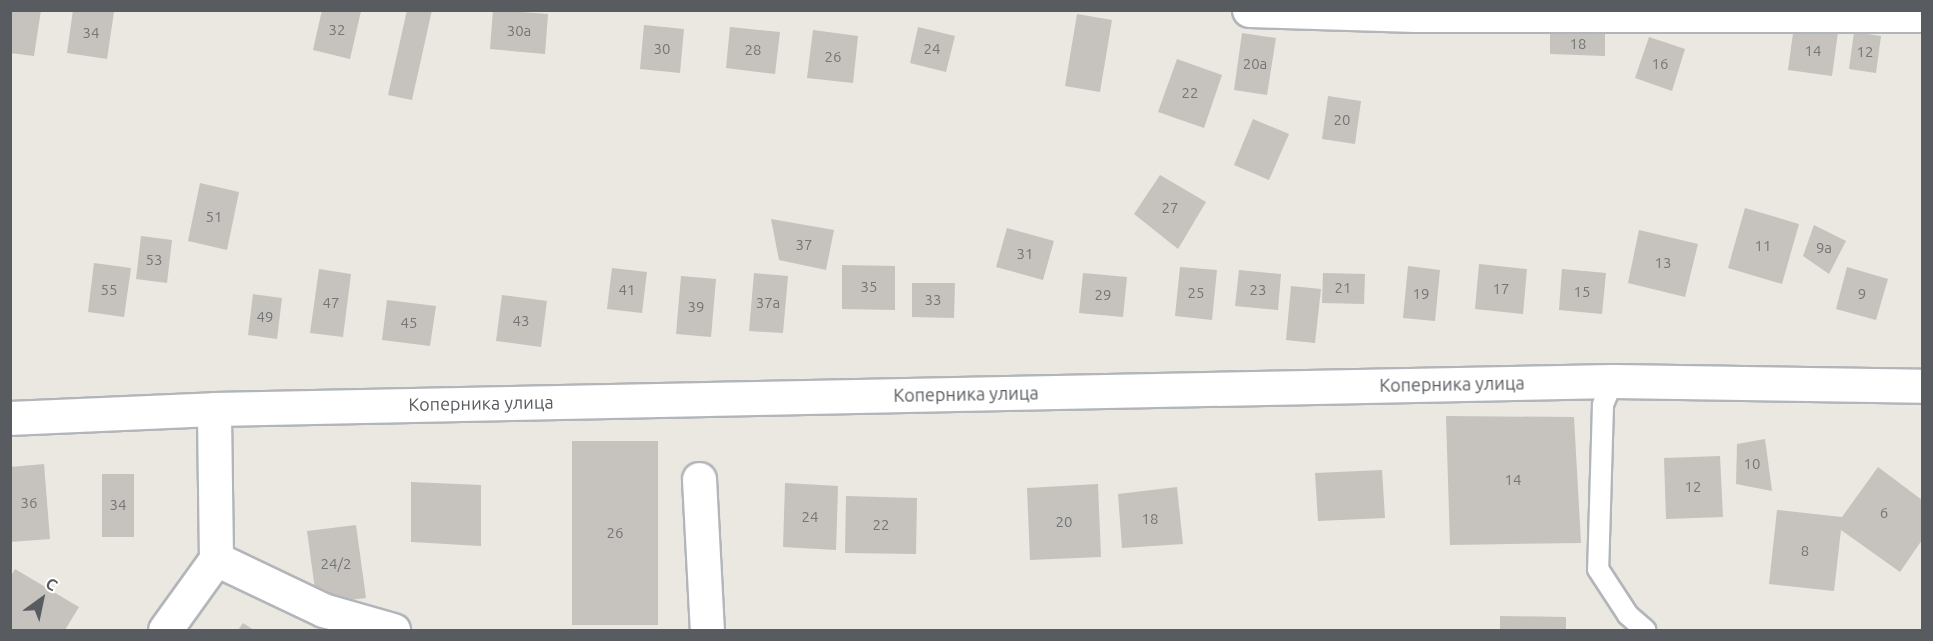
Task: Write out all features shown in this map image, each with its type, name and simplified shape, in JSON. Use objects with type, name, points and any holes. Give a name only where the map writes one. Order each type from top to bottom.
[{"type":"street","points":[[1249,10],[1416,15],[1923,15]]},
{"type":"street","name":"Коперника улица","points":[[10,418],[214,409],[1613,381],[1923,386]]},
{"type":"street","points":[[165,630],[216,559],[214,409]]},
{"type":"street","points":[[699,479],[706,630]]},
{"type":"street","points":[[216,559],[323,610],[393,630]]},
{"type":"lane","points":[[1613,381],[1603,405],[1598,569],[1628,615],[1645,630]]},
{"type":"building","points":[[10,10],[41,10],[34,56],[10,53]]},
{"type":"building","points":[[73,10],[114,12],[107,59],[67,53]]},
{"type":"building","points":[[322,10],[361,11],[350,59],[313,50]]},
{"type":"building","points":[[407,10],[432,10],[412,100],[388,95]]},
{"type":"building","points":[[493,10],[548,14],[545,54],[490,49]]},
{"type":"building","points":[[1077,14],[1112,20],[1100,92],[1065,86]]},
{"type":"building","points":[[644,25],[684,29],[680,73],[640,69]]},
{"type":"building","points":[[1794,26],[1838,32],[1832,76],[1788,70]]},
{"type":"building","points":[[730,27],[780,32],[775,74],[726,68]]},
{"type":"building","points":[[918,27],[955,36],[946,72],[910,63]]},
{"type":"building","points":[[813,30],[858,36],[853,83],[807,78]]},
{"type":"building","points":[[1854,32],[1881,36],[1876,73],[1849,69]]},
{"type":"building","points":[[1242,33],[1276,38],[1267,95],[1234,90]]},
{"type":"building","points":[[1550,33],[1605,34],[1605,56],[1550,54]]},
{"type":"building","points":[[1649,37],[1685,49],[1672,91],[1635,78]]},
{"type":"building","points":[[1177,59],[1222,75],[1204,128],[1158,112]]},
{"type":"building","points":[[1328,96],[1361,101],[1355,144],[1322,139]]},
{"type":"building","points":[[1253,119],[1289,134],[1269,180],[1234,165]]},
{"type":"building","points":[[1160,175],[1206,202],[1178,249],[1134,214]]},
{"type":"building","points":[[200,183],[239,192],[227,250],[188,241]]},
{"type":"building","points":[[1745,208],[1799,224],[1782,284],[1728,268]]},
{"type":"building","points":[[771,219],[834,230],[826,270],[779,260]]},
{"type":"building","points":[[1814,225],[1846,241],[1829,274],[1803,256]]},
{"type":"building","points":[[1007,228],[1054,241],[1043,280],[996,267]]},
{"type":"building","points":[[1639,230],[1698,244],[1685,297],[1628,283]]},
{"type":"building","points":[[141,236],[172,240],[167,283],[136,279]]},
{"type":"building","points":[[94,263],[131,268],[124,317],[88,312]]},
{"type":"building","points":[[1479,264],[1527,269],[1523,314],[1475,309]]},
{"type":"building","points":[[842,265],[895,266],[895,310],[842,309]]},
{"type":"building","points":[[1408,266],[1440,270],[1435,321],[1403,318]]},
{"type":"building","points":[[1180,267],[1217,270],[1212,320],[1175,316]]},
{"type":"building","points":[[1847,267],[1888,279],[1876,320],[1836,309]]},
{"type":"building","points":[[612,268],[647,272],[642,313],[607,309]]},
{"type":"building","points":[[319,269],[351,274],[343,337],[310,333]]},
{"type":"building","points":[[1562,269],[1606,273],[1602,314],[1559,310]]},
{"type":"building","points":[[1239,270],[1281,274],[1278,310],[1235,306]]},
{"type":"building","points":[[754,273],[788,276],[783,333],[749,331]]},
{"type":"building","points":[[1083,273],[1127,277],[1123,317],[1079,313]]},
{"type":"building","points":[[1323,273],[1365,274],[1364,304],[1322,303]]},
{"type":"building","points":[[681,276],[716,279],[711,337],[676,334]]},
{"type":"building","points":[[912,283],[955,283],[954,318],[912,317]]},
{"type":"building","points":[[1291,286],[1321,289],[1315,343],[1286,340]]},
{"type":"building","points":[[253,294],[282,298],[277,339],[248,335]]},
{"type":"building","points":[[502,295],[547,301],[541,347],[496,341]]},
{"type":"building","points":[[387,300],[436,306],[430,346],[382,340]]},
{"type":"building","points":[[1446,416],[1574,417],[1581,543],[1450,545]]},
{"type":"building","points":[[1765,439],[1772,491],[1736,484],[1737,444]]},
{"type":"building","points":[[572,441],[658,441],[658,625],[572,625]]},
{"type":"building","points":[[1720,456],[1723,517],[1666,519],[1664,458]]},
{"type":"building","points":[[44,464],[50,539],[10,542],[10,467]]},
{"type":"building","points":[[1878,467],[1922,500],[1922,540],[1900,572],[1841,530],[1834,591],[1769,584],[1777,510],[1842,517]]},
{"type":"building","points":[[1382,470],[1385,518],[1318,521],[1315,473]]},
{"type":"building","points":[[102,474],[134,474],[134,537],[102,537]]},
{"type":"building","points":[[411,482],[481,485],[481,546],[411,542]]},
{"type":"building","points":[[785,483],[838,486],[836,550],[783,547]]},
{"type":"building","points":[[1098,484],[1101,557],[1030,560],[1027,488]]},
{"type":"building","points":[[1177,487],[1183,544],[1122,548],[1118,494]]},
{"type":"building","points":[[846,496],[917,498],[916,554],[845,553]]},
{"type":"building","points":[[356,525],[366,598],[317,604],[307,531]]},
{"type":"building","points":[[15,569],[79,607],[65,630],[10,630],[10,578]]},
{"type":"building","points":[[1500,616],[1566,617],[1566,630],[1500,630]]},
{"type":"building","points":[[243,623],[254,630],[238,630]]}]
